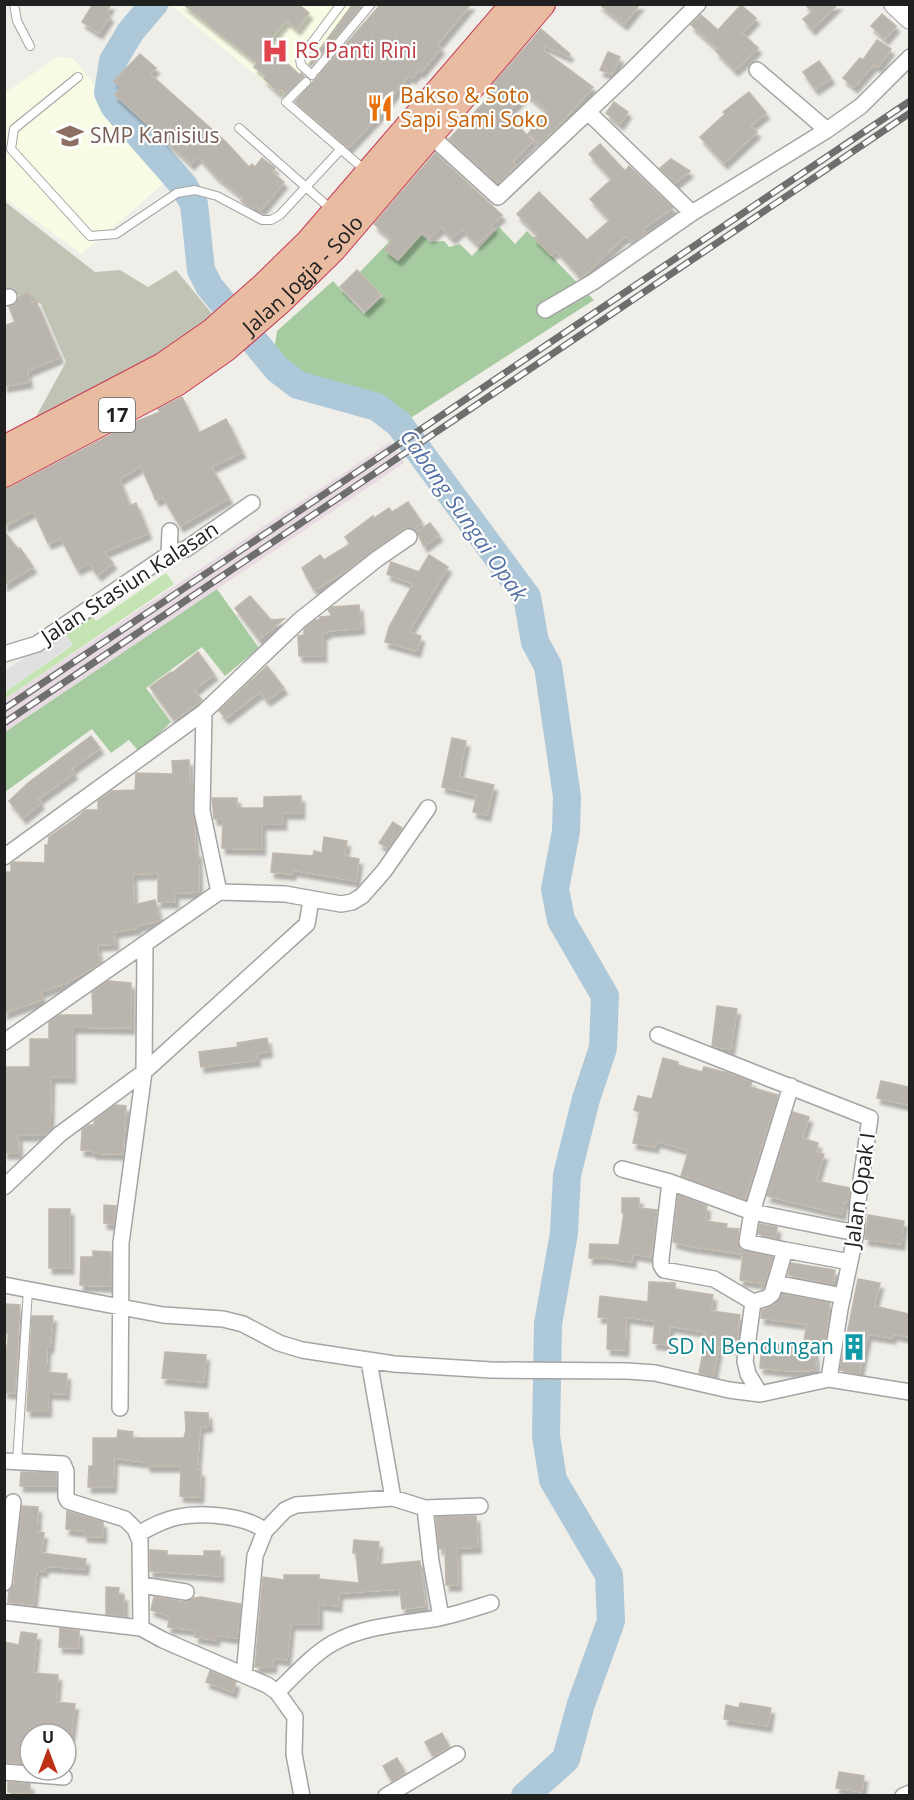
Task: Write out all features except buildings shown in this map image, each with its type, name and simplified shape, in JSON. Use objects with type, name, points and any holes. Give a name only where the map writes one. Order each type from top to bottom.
[{"type":"highway","name":"Jalan Jogja - Solo","points":[[4,474],[176,383],[219,340],[272,294],[333,249],[377,181],[514,4]]},
{"type":"highway","name":"Jalan Jogja - Solo","points":[[272,294],[309,242],[334,212],[377,181],[430,135],[542,4]]},
{"type":"highway","name":"Jalan Jogja - Solo","points":[[4,449],[163,366],[219,340]]},
{"type":"street","points":[[430,135],[498,197],[698,4]]},
{"type":"street","points":[[894,4],[909,19]]},
{"type":"street","points":[[545,310],[593,282],[692,213],[827,130],[861,106],[909,57]]},
{"type":"street","points":[[757,70],[827,130]]},
{"type":"street","points":[[588,112],[692,213]]},
{"type":"street","name":"Jalan Stasiun Kalasan","points":[[4,654],[37,644],[169,554],[186,549],[252,503]]},
{"type":"street","points":[[169,554],[170,531]]},
{"type":"street","points":[[4,857],[204,712],[300,620],[377,559],[409,537]]},
{"type":"street","points":[[204,712],[202,811],[219,892]]},
{"type":"street","points":[[4,1041],[219,892],[285,894],[340,904],[352,902],[362,896],[384,871],[428,808]]},
{"type":"street","points":[[4,1187],[60,1134],[144,1072],[307,924],[310,900]]},
{"type":"street","points":[[120,1408],[121,1243],[144,1072],[145,944]]},
{"type":"street","name":"Jalan Opak I","points":[[658,1035],[870,1118],[858,1201],[856,1233],[829,1379]]},
{"type":"street","points":[[791,1086],[752,1212],[747,1242],[850,1262]]},
{"type":"street","points":[[622,1169],[670,1182],[752,1212],[856,1233]]},
{"type":"street","points":[[670,1182],[660,1259],[660,1265],[664,1270],[714,1279],[753,1302],[770,1296],[784,1250]]},
{"type":"street","points":[[775,1283],[843,1296]]},
{"type":"street","points":[[4,1285],[164,1315],[223,1319],[243,1324],[279,1343],[294,1348],[369,1361],[437,1367],[655,1373],[729,1390],[760,1394],[829,1379],[909,1392]]},
{"type":"street","points":[[753,1302],[745,1361],[748,1374],[760,1394]]},
{"type":"street","points":[[369,1361],[390,1468],[393,1498]]},
{"type":"street","points":[[11,1462],[63,1464],[66,1471],[68,1501],[125,1519],[138,1534],[141,1628]]},
{"type":"street","points":[[244,1675],[255,1556],[265,1531],[285,1509],[291,1506],[393,1498],[425,1508],[480,1506]]},
{"type":"street","points":[[4,1583],[13,1502]]},
{"type":"street","points":[[425,1508],[441,1617]]},
{"type":"street","points":[[138,1534],[164,1521],[198,1516],[225,1516],[247,1521],[265,1531]]},
{"type":"street","points":[[141,1584],[186,1592]]},
{"type":"street","points":[[277,1692],[316,1655],[350,1634],[441,1617],[491,1603]]},
{"type":"street","points":[[4,1612],[141,1628],[277,1692],[295,1717],[294,1754],[302,1796]]},
{"type":"street","points":[[386,1796],[456,1754]]},
{"type":"street","points":[[903,1796],[909,1792]]},
{"type":"lane","points":[[14,4],[17,21],[30,46]]},
{"type":"lane","points":[[341,4],[300,59],[301,65],[314,72],[371,4]]},
{"type":"lane","points":[[78,77],[14,129],[11,149],[90,236],[116,234],[177,193],[195,190],[217,196],[262,220],[271,220],[280,215],[341,149]]},
{"type":"lane","points":[[306,82],[286,102],[377,181]]},
{"type":"lane","points":[[238,128],[334,212]]},
{"type":"lane","points":[[11,1462],[28,1290]]},
{"type":"shaded area","name":"RS Panti Rini","points":[[171,5],[363,5],[283,98]]},
{"type":"shaded area","name":"SMP Kanisius","points":[[57,57],[73,58],[170,178],[81,254],[5,198],[4,94]]},
{"type":"shaded area","points":[[4,201],[95,272],[120,270],[148,287],[176,270],[214,316],[146,363],[32,424],[66,362],[41,304],[5,290]]},
{"type":"shaded area","points":[[390,442],[404,463],[5,732],[5,699]]},
{"type":"shaded area","points":[[63,631],[73,644],[5,692],[5,671]]},
{"type":"green space","points":[[407,223],[430,242],[444,241],[449,247],[460,244],[472,256],[499,227],[515,244],[527,231],[594,300],[398,426],[392,427],[385,425],[368,409],[326,391],[291,369],[282,367],[273,358],[277,331],[333,281],[364,314],[383,296],[360,272]]},
{"type":"green space","points":[[166,573],[174,584],[5,699],[5,692],[73,645],[63,631],[89,613],[96,621]]},
{"type":"green space","points":[[217,589],[259,648],[225,676],[202,647],[146,688],[171,722],[140,753],[129,740],[111,753],[92,729],[5,792],[5,732]]},
{"type":"waterway","name":"Cabang Sungai Opak","points":[[154,4],[131,31],[113,61],[108,93],[114,106],[184,186],[194,204],[201,270],[209,286],[277,369],[298,385],[377,407],[399,424],[527,597],[535,642],[548,666],[567,797],[566,831],[555,889],[561,920],[605,996],[603,1048],[586,1099],[567,1175],[564,1233],[548,1324],[546,1436],[553,1480],[609,1575],[611,1621],[581,1704],[566,1759],[525,1796]]},
{"type":"railway","points":[[4,709],[910,101]]},
{"type":"railway","points":[[4,723],[910,113]]},
{"type":"place","name":"RS Panti Rini","points":[[275,51]]},
{"type":"place","name":"Bakso & Soto Sapi Sami Soko","points":[[380,108]]},
{"type":"place","name":"SMP Kanisius","points":[[70,136]]},
{"type":"place","name":"SD N Bendungan","points":[[854,1347]]}]
